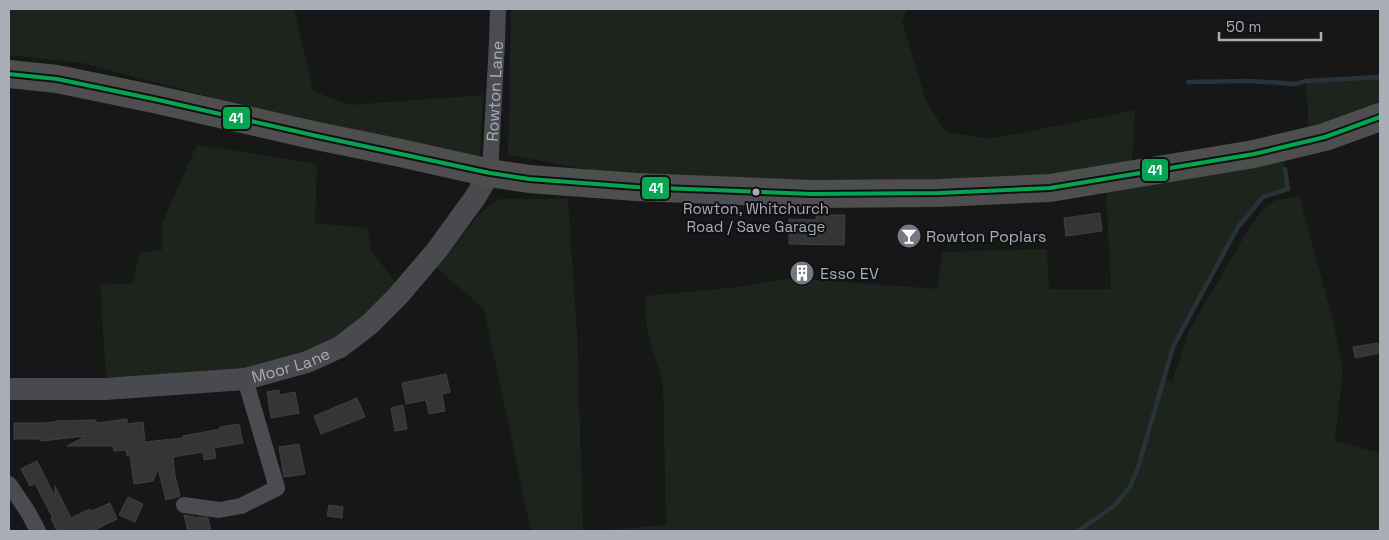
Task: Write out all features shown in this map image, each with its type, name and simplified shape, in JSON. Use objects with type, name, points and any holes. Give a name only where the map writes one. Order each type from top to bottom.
[{"type":"highway","points":[[9,74],[57,79],[154,99],[490,174],[529,179],[636,187],[812,194],[938,193],[1050,188],[1254,154],[1325,137],[1380,117]]},
{"type":"street","name":"Rowton Lane","points":[[490,174],[498,9]]},
{"type":"street","name":"Moor Lane","points":[[9,389],[105,389],[245,379],[307,362],[340,348],[370,324],[397,297],[437,250],[490,174]]},
{"type":"street","points":[[184,505],[219,510],[241,506],[277,488],[245,379]]},
{"type":"street","points":[[9,484],[38,531]]},
{"type":"shaded area","points":[[9,9],[294,9],[313,91],[350,105],[483,95],[480,158],[320,126],[82,63],[9,55]]},
{"type":"shaded area","points":[[511,9],[907,9],[902,22],[926,100],[946,132],[989,139],[1135,110],[1132,164],[977,183],[805,182],[633,177],[508,155]]},
{"type":"shaded area","points":[[1380,77],[1380,109],[1309,130],[1306,81]]},
{"type":"shaded area","points":[[197,145],[317,164],[315,223],[367,228],[372,252],[396,283],[368,314],[322,348],[248,369],[198,376],[106,377],[100,285],[133,283],[139,253],[162,250],[162,223]]},
{"type":"shaded area","points":[[1283,158],[1288,189],[1263,197],[1238,227],[1173,346],[1163,379],[1172,382],[1189,330],[1250,227],[1264,208],[1274,201],[1299,196],[1331,313],[1343,367],[1335,441],[1380,453],[1380,531],[592,531],[666,525],[663,384],[647,330],[645,296],[738,287],[791,278],[938,289],[942,252],[1047,249],[1049,289],[1111,289],[1106,190]]},
{"type":"shaded area","points":[[500,199],[568,199],[577,333],[583,531],[531,531],[484,309],[437,268],[480,213]]},
{"type":"building","points":[[1100,213],[1102,231],[1066,236],[1064,218]]},
{"type":"building","points":[[816,215],[845,215],[844,245],[789,244],[789,219],[816,220]]},
{"type":"building","points":[[1378,343],[1380,353],[1355,358],[1353,347]]},
{"type":"building","points":[[446,374],[450,392],[442,394],[445,411],[429,414],[426,400],[406,404],[402,383]]},
{"type":"building","points":[[279,390],[280,395],[295,392],[299,413],[271,418],[267,392]]},
{"type":"building","points":[[357,398],[365,417],[321,434],[314,416]]},
{"type":"building","points":[[403,405],[407,429],[395,431],[391,408]]},
{"type":"building","points":[[127,419],[127,424],[143,422],[145,442],[183,438],[183,436],[239,424],[243,443],[214,448],[216,458],[204,460],[203,452],[173,457],[180,496],[166,500],[158,469],[153,481],[134,484],[130,455],[127,456],[126,450],[114,451],[113,446],[67,446],[86,436],[41,441],[40,439],[14,439],[14,423],[96,420],[96,423]]},
{"type":"building","points":[[299,444],[305,474],[284,477],[279,447]]},
{"type":"building","points":[[37,461],[55,497],[55,486],[71,518],[90,509],[92,511],[110,503],[117,519],[93,531],[57,531],[51,518],[53,518],[35,484],[30,486],[21,469]]},
{"type":"building","points":[[128,497],[143,504],[135,522],[119,515]]},
{"type":"building","points":[[329,505],[343,507],[342,518],[327,516]]},
{"type":"building","points":[[184,515],[195,518],[208,518],[211,531],[188,531]]},
{"type":"waterway","points":[[1188,82],[1249,81],[1295,84],[1306,81],[1380,77]]},
{"type":"waterway","points":[[1078,531],[1114,506],[1130,487],[1138,468],[1173,347],[1238,227],[1263,197],[1288,189],[1285,169]]},
{"type":"transit line","name":"41","points":[[9,74],[57,79],[490,173],[529,179],[636,187],[812,194],[938,193],[1050,188],[1254,154],[1325,137],[1380,117]]},
{"type":"place","name":"Rowton, Whitchurch Road / Save Garage","points":[[756,192]]},
{"type":"place","name":"Rowton Poplars","points":[[909,236]]},
{"type":"place","name":"Esso EV","points":[[802,273]]}]
